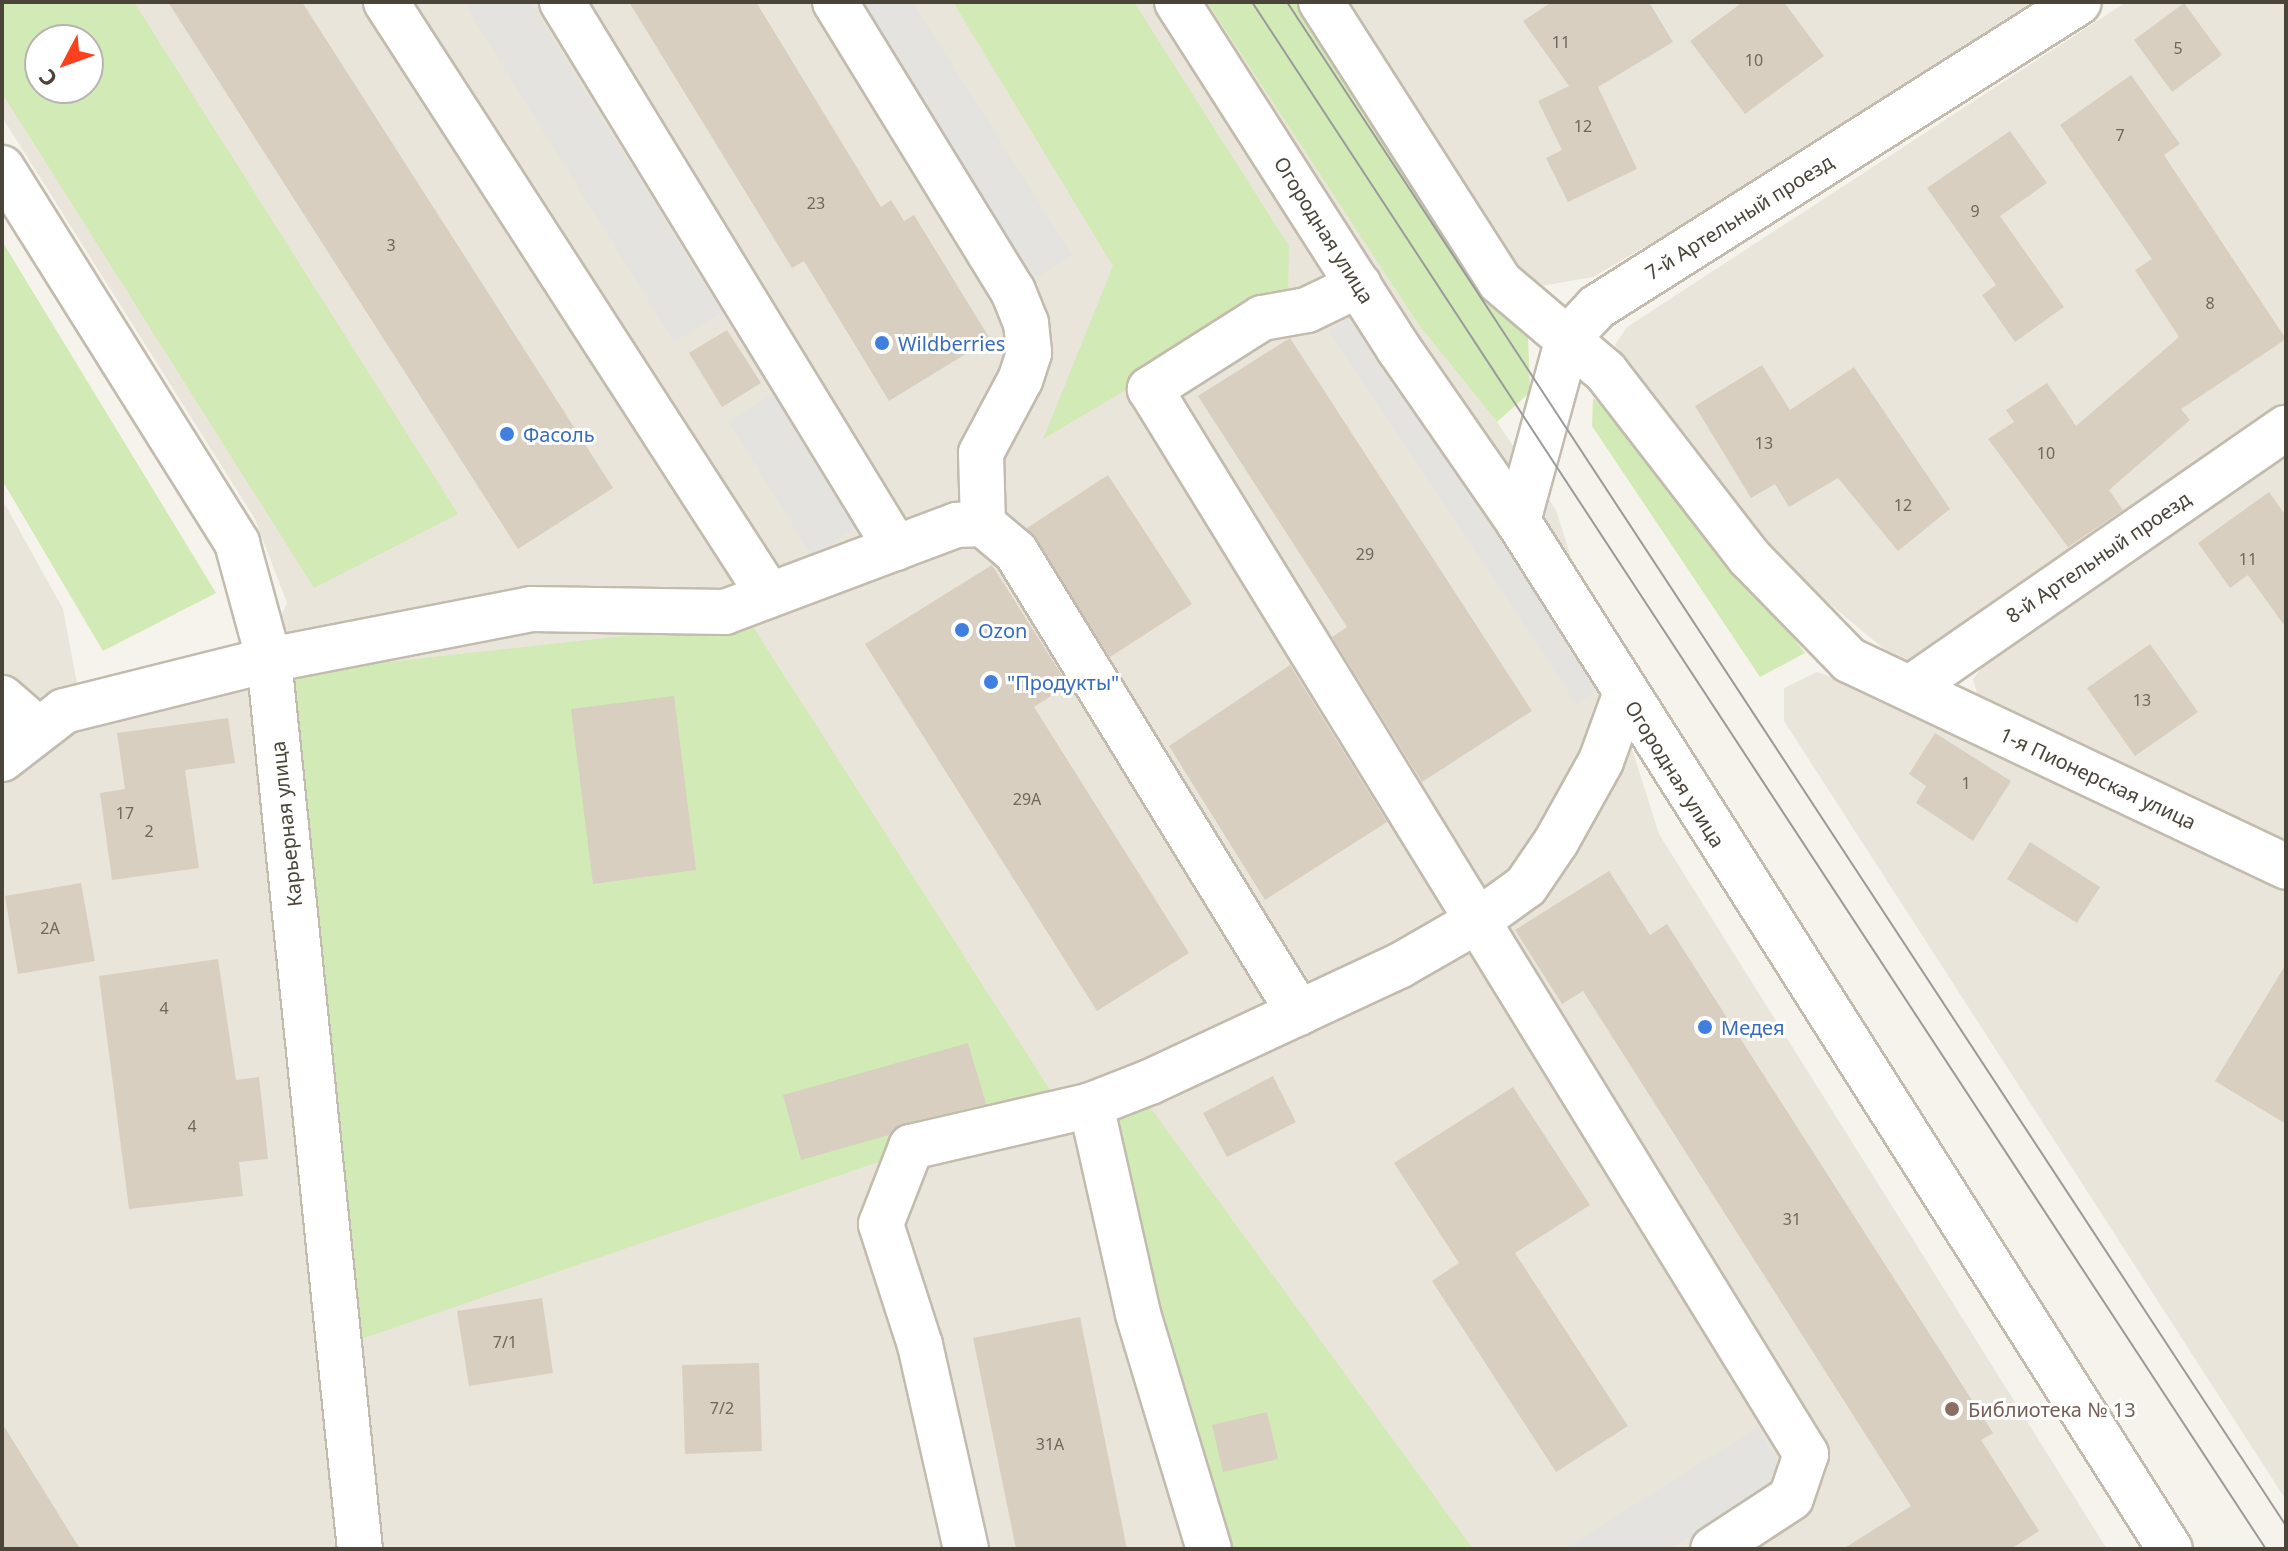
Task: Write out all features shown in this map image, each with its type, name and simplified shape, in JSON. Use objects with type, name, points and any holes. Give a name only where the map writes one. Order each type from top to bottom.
[{"type":"street","points":[[386,2],[769,595]]},
{"type":"street","points":[[562,2],[896,548]]},
{"type":"street","points":[[835,2],[1013,291],[1026,323],[1029,353],[1020,380],[981,453],[983,524]]},
{"type":"street","name":"Огородная улица","points":[[1177,2],[1359,285],[1518,521],[1625,695],[2170,1549]]},
{"type":"street","name":"1-я Пионерская улица","points":[[1321,2],[1500,282],[1606,372],[1749,557],[1849,660],[2286,867]]},
{"type":"street","name":"7-й Артельный проезд","points":[[1518,521],[1568,338],[1597,307],[2079,2]]},
{"type":"street","name":"Карьерная улица","points":[[2,168],[237,543],[269,660],[360,1549]]},
{"type":"street","points":[[1359,285],[1307,310],[1262,318],[1150,389],[1806,1454],[1791,1498],[1713,1549]]},
{"type":"street","name":"8-й Артельный проезд","points":[[1910,688],[2286,428]]},
{"type":"street","points":[[2,759],[64,711],[269,660],[531,609],[725,612],[957,525],[983,524],[1016,552],[1299,1013]]},
{"type":"street","points":[[966,1549],[920,1345],[881,1224],[911,1147],[1091,1105],[1399,966],[1479,920],[1526,886],[1556,842],[1601,761],[1625,695]]},
{"type":"street","points":[[2,698],[39,730]]},
{"type":"street","points":[[1091,1105],[1138,1314],[1209,1549]]},
{"type":"shaded area","points":[[2,2],[1207,2],[1418,324],[1497,422],[1556,510],[1659,834],[2107,1549],[2,1549],[2,499],[63,609],[84,720],[247,687],[287,603],[255,519],[2,117]]},
{"type":"shaded area","points":[[463,2],[530,2],[722,313],[674,342]]},
{"type":"shaded area","points":[[853,2],[913,2],[1072,255],[1028,283]]},
{"type":"shaded area","points":[[1340,2],[2049,2],[1941,74],[1593,277],[1541,286],[1511,270]]},
{"type":"shaded area","points":[[2126,2],[2286,2],[2286,409],[1919,660],[1901,663],[1755,542],[1615,345],[1627,327]]},
{"type":"shaded area","points":[[1357,312],[1605,685],[1576,704],[1329,331]]},
{"type":"shaded area","points":[[774,393],[857,527],[811,555],[728,421]]},
{"type":"shaded area","points":[[2286,444],[2286,847],[1982,711],[1973,679],[2013,630]]},
{"type":"shaded area","points":[[1817,672],[1911,706],[2286,886],[2286,1500],[1784,721],[1784,688]]},
{"type":"shaded area","points":[[1758,1427],[1786,1477],[1670,1549],[1564,1549]]},
{"type":"green space","points":[[2,2],[134,2],[458,514],[314,588],[2,93]]},
{"type":"green space","points":[[953,2],[1134,2],[1289,246],[1288,294],[1043,439],[1113,266]]},
{"type":"green space","points":[[1207,2],[1300,2],[1528,336],[1530,392],[1497,422],[1418,324]]},
{"type":"green space","points":[[2,241],[216,593],[103,651],[2,480]]},
{"type":"green space","points":[[1593,398],[1627,424],[1805,653],[1760,677],[1592,426]]},
{"type":"green space","points":[[750,622],[1057,1101],[358,1340],[288,673]]},
{"type":"green space","points":[[1144,1099],[1473,1549],[1220,1549],[1104,1115]]},
{"type":"building","points":[[168,2],[302,2],[613,488],[518,549]]},
{"type":"building","points":[[629,2],[756,2],[881,207],[891,200],[904,221],[914,215],[990,339],[889,401],[804,261],[792,268]]},
{"type":"building","points":[[1552,2],[1649,2],[1673,42],[1598,87],[1637,169],[1568,202],[1546,158],[1562,150],[1538,101],[1569,86],[1523,21]]},
{"type":"building","points":[[1743,2],[1784,2],[1824,56],[1745,114],[1690,41]]},
{"type":"building","points":[[2184,3],[2222,55],[2172,92],[2134,40]]},
{"type":"building","points":[[2131,75],[2180,144],[2164,155],[2286,339],[2181,409],[2190,420],[2109,490],[2123,510],[2068,547],[1988,439],[2014,422],[2006,410],[2047,383],[2076,426],[2179,337],[2135,270],[2152,259],[2060,125]]},
{"type":"building","points":[[2010,131],[2047,183],[2000,216],[2064,307],[2015,342],[1982,295],[1996,285],[1927,188]]},
{"type":"building","points":[[727,330],[761,383],[722,407],[689,353]]},
{"type":"building","points":[[1290,338],[1532,711],[1422,782],[1332,637],[1347,627],[1198,396]]},
{"type":"building","points":[[1762,365],[1790,410],[1854,367],[1950,509],[1898,551],[1838,478],[1789,507],[1775,484],[1751,498],[1695,406]]},
{"type":"building","points":[[1108,475],[1192,604],[1110,657],[1027,528]]},
{"type":"building","points":[[2269,492],[2286,516],[2286,628],[2248,575],[2230,588],[2198,543]]},
{"type":"building","points":[[992,565],[1068,685],[1034,707],[1189,953],[1097,1011],[865,644]]},
{"type":"building","points":[[2150,644],[2198,712],[2135,756],[2087,688]]},
{"type":"building","points":[[1290,665],[1387,822],[1265,900],[1169,746]]},
{"type":"building","points":[[674,696],[696,870],[593,884],[571,709]]},
{"type":"building","points":[[228,718],[235,763],[185,770],[199,868],[112,880],[100,793],[125,789],[117,733]]},
{"type":"building","points":[[1935,733],[2011,781],[1973,841],[1916,803],[1926,786],[1909,774]]},
{"type":"building","points":[[2030,842],[2100,887],[2077,923],[2007,879]]},
{"type":"building","points":[[1609,871],[1650,935],[1667,924],[1993,1433],[1981,1440],[2039,1531],[2011,1549],[1843,1549],[1911,1506],[1583,991],[1562,1004],[1515,930]]},
{"type":"building","points":[[81,883],[95,961],[18,974],[5,896]]},
{"type":"building","points":[[218,959],[236,1080],[259,1077],[268,1159],[239,1162],[243,1196],[129,1209],[99,976]]},
{"type":"building","points":[[2286,964],[2286,1124],[2215,1081]]},
{"type":"building","points":[[968,1043],[986,1104],[905,1123],[889,1135],[801,1160],[783,1095]]},
{"type":"building","points":[[1273,1076],[1296,1122],[1227,1157],[1203,1113]]},
{"type":"building","points":[[1513,1087],[1590,1205],[1515,1253],[1628,1426],[1556,1472],[1432,1281],[1459,1263],[1394,1163]]},
{"type":"building","points":[[542,1298],[553,1373],[469,1386],[457,1311]]},
{"type":"building","points":[[1080,1317],[1127,1549],[1016,1549],[973,1338]]},
{"type":"building","points":[[759,1363],[762,1451],[685,1454],[682,1365]]},
{"type":"building","points":[[1267,1412],[1278,1459],[1223,1472],[1212,1425]]},
{"type":"building","points":[[2,1423],[80,1549],[2,1549]]},
{"type":"tram line","points":[[1252,2],[2266,1549]]},
{"type":"tram line","points":[[1287,2],[2286,1526]]},
{"type":"place","name":"Wildberries","points":[[882,343]]},
{"type":"place","name":"Фасоль","points":[[507,434]]},
{"type":"place","name":"Ozon","points":[[962,630]]},
{"type":"place","name":"\"Продукты\"","points":[[991,682]]},
{"type":"place","name":"Медея","points":[[1705,1027]]},
{"type":"place","name":"Библиотека № 13","points":[[1952,1409]]}]
